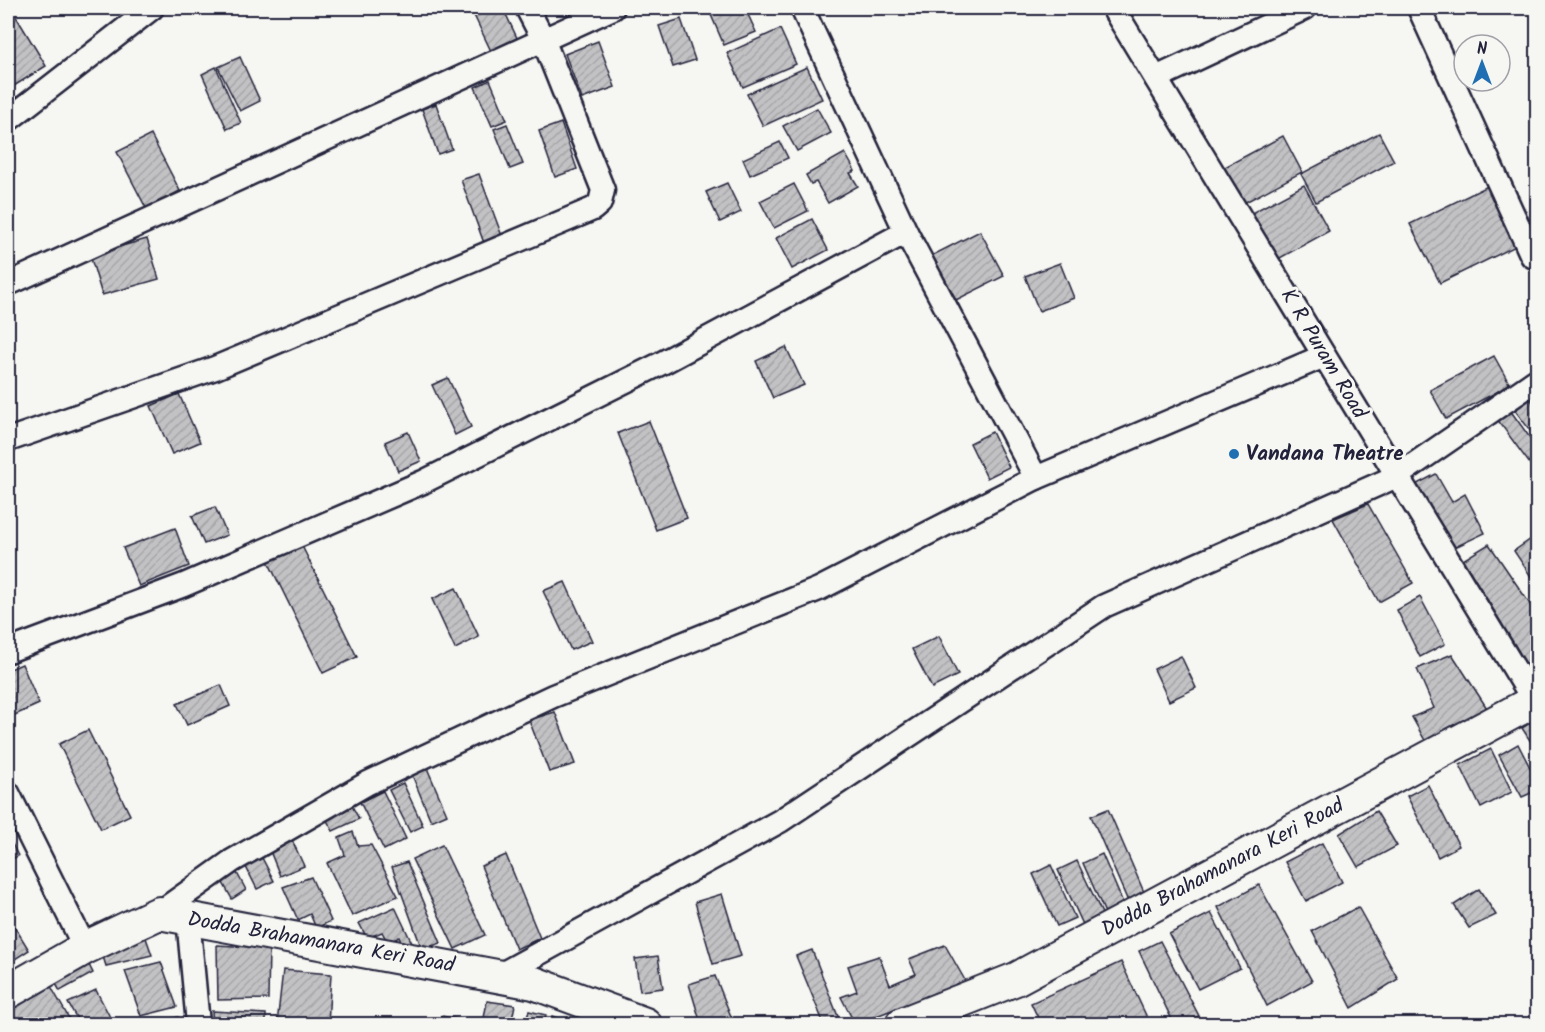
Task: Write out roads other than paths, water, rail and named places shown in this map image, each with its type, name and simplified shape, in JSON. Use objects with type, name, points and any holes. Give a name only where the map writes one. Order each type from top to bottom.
[{"type":"street","points":[[8,120],[152,8]]},
{"type":"street","points":[[8,440],[215,368],[593,209],[600,203],[603,190],[543,39],[527,8]]},
{"type":"street","points":[[8,284],[613,8]]},
{"type":"street","points":[[802,8],[906,232],[1036,478]]},
{"type":"street","name":"K R Puram Road","points":[[1113,8],[1536,700]]},
{"type":"street","points":[[1156,78],[1305,8]]},
{"type":"street","points":[[1419,8],[1532,256]]},
{"type":"street","points":[[8,651],[184,585],[423,482],[662,363],[906,232]]},
{"type":"street","points":[[198,1024],[174,916],[232,861],[368,783],[553,696],[819,589],[1036,478],[1324,356]]},
{"type":"street","points":[[498,975],[780,821],[1104,606],[1397,476],[1538,379]]},
{"type":"street","name":"Dodda Brahamanara Keri Road","points":[[902,1024],[1016,980],[1536,700]]},
{"type":"street","points":[[8,793],[85,948]]},
{"type":"street","name":"Dodda Brahamanara Keri Road","points":[[8,993],[85,948],[174,916],[534,983],[645,1024]]},
{"type":"place","name":"Vandana Theatre","points":[[1234,454]]}]
